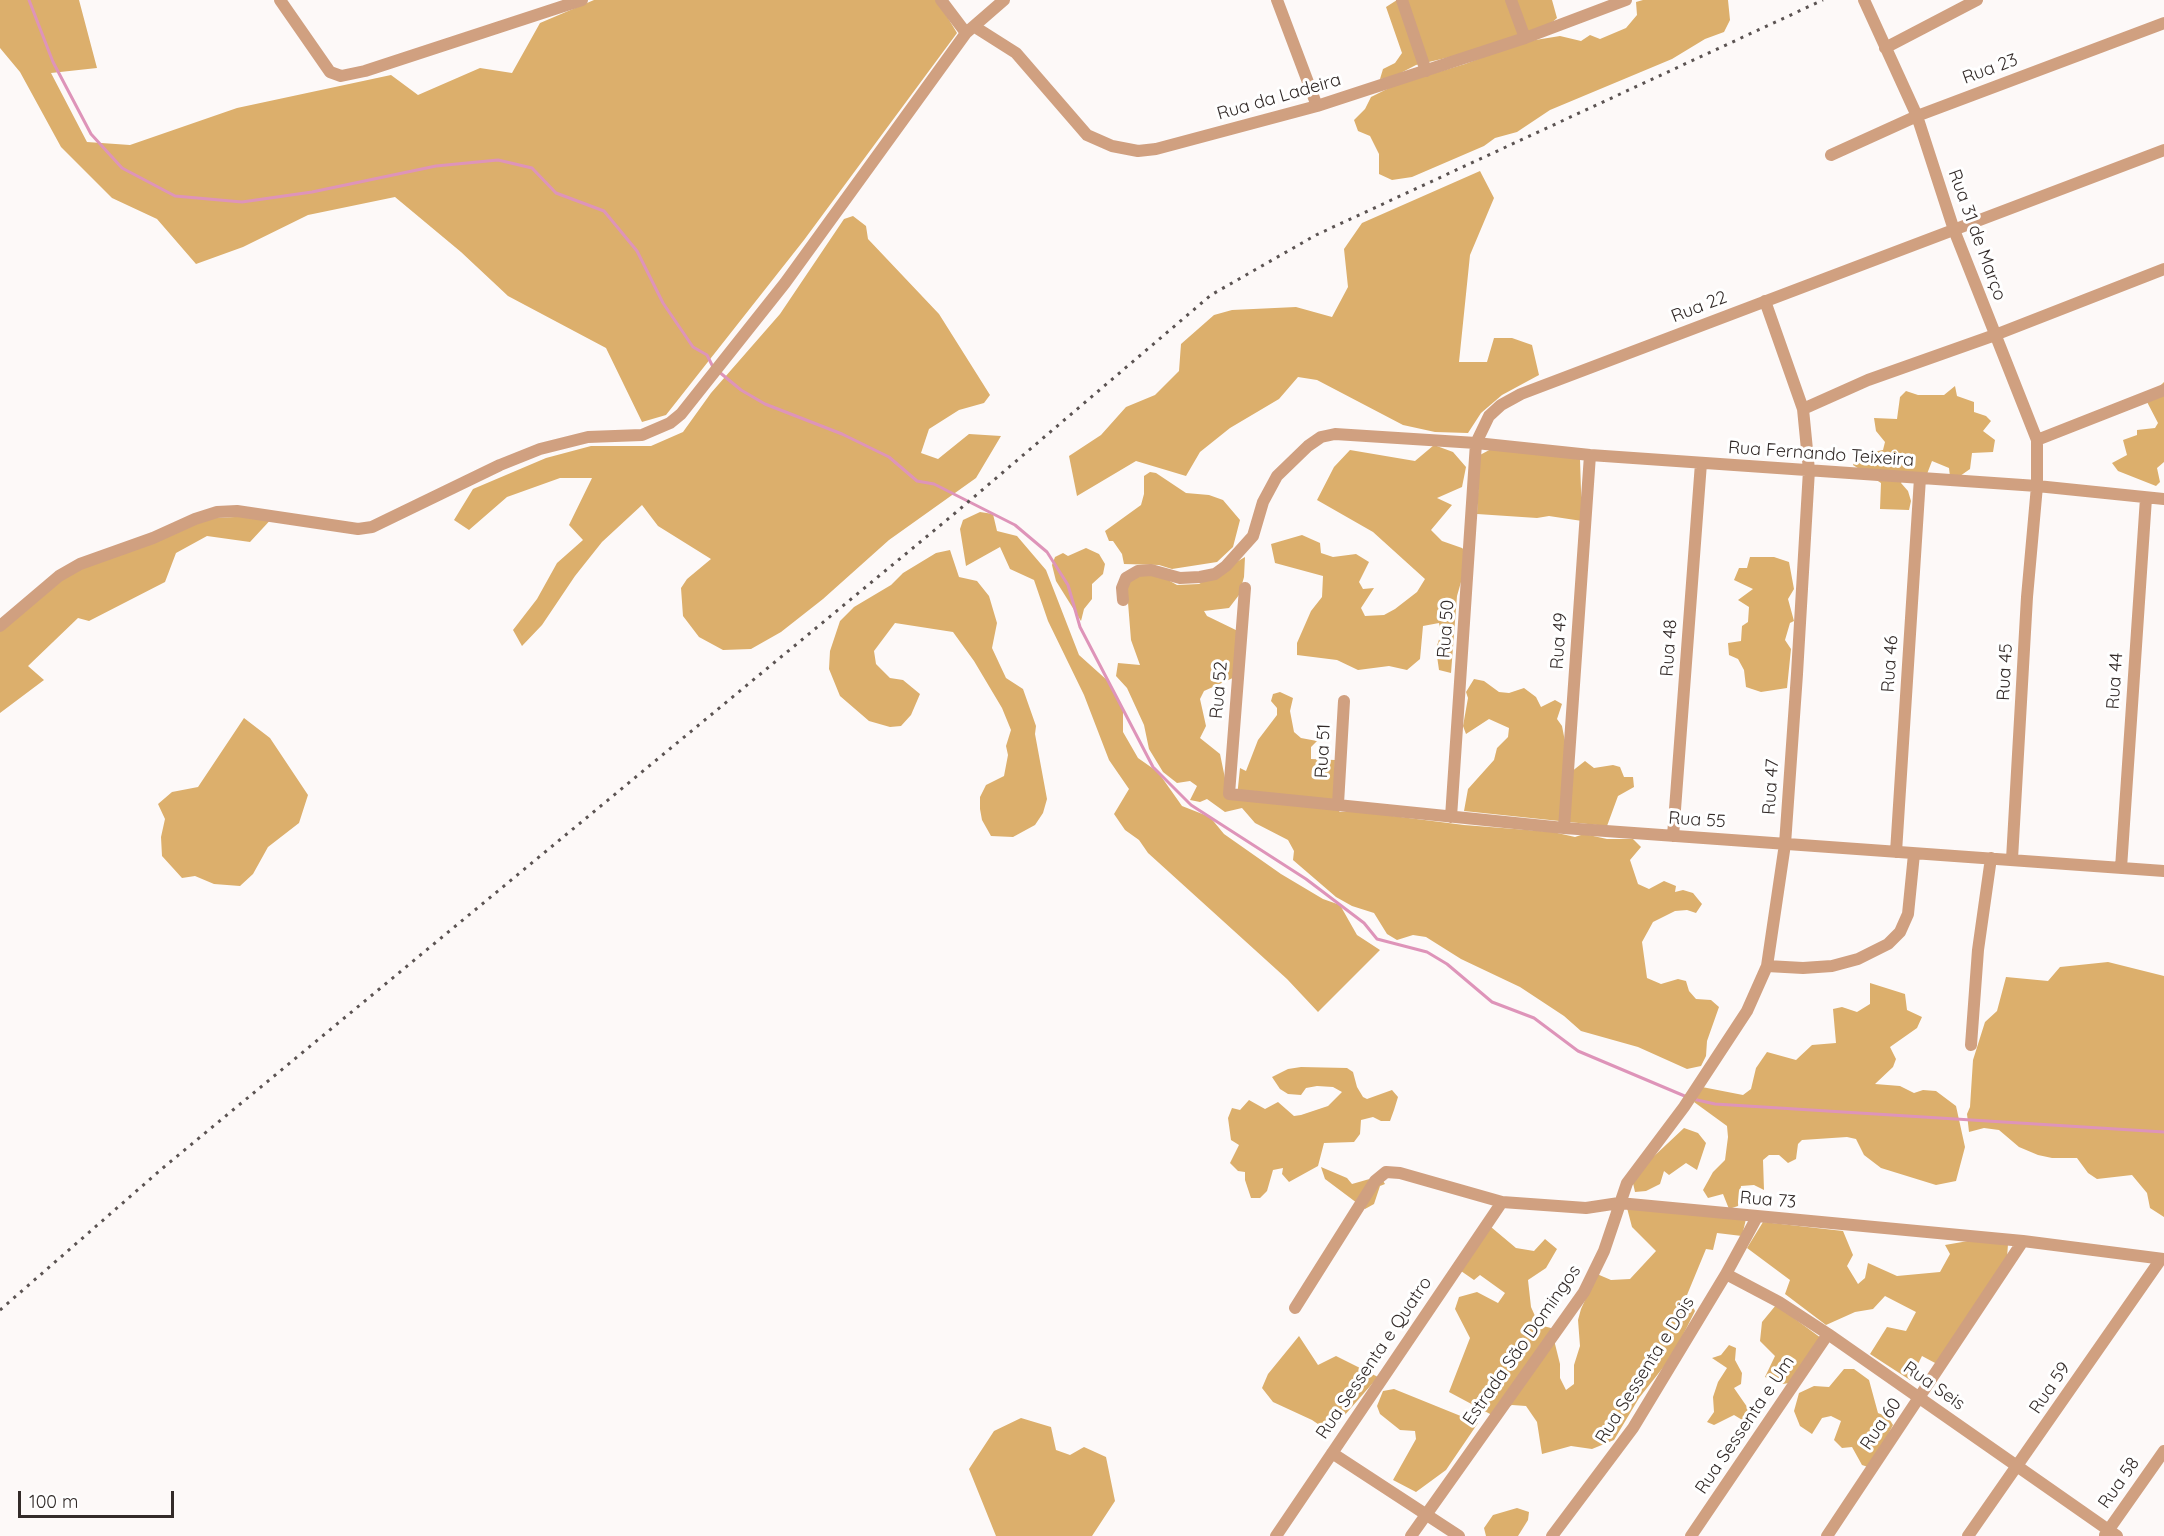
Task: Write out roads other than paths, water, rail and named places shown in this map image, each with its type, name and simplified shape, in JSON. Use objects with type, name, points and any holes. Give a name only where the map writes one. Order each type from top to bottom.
[{"type":"street","points":[[280,0],[330,72],[341,76],[365,71],[582,0]]},
{"type":"street","points":[[941,0],[971,30]]},
{"type":"street","points":[[0,626],[59,576],[80,564],[217,512],[237,511],[358,529],[372,527],[500,465],[540,449],[588,437],[642,435],[657,431],[681,414],[724,356],[785,283],[971,30],[1004,0]]},
{"type":"street","points":[[1276,0],[1317,106]]},
{"type":"street","points":[[1402,0],[1426,70]]},
{"type":"street","points":[[1511,0],[1525,38]]},
{"type":"street","name":"Rua da Ladeira","points":[[971,30],[1016,53],[1087,135],[1112,146],[1138,151],[1156,149],[1317,106],[1525,38],[1626,0]]},
{"type":"street","name":"Rua 31 de Março","points":[[1864,0],[1917,116],[1954,230],[2037,440],[2037,486]]},
{"type":"street","points":[[1885,48],[1977,0]]},
{"type":"street","name":"Rua 23","points":[[1831,155],[1917,116],[2164,23]]},
{"type":"street","name":"Rua 22","points":[[1476,443],[1489,416],[1500,405],[1521,394],[2164,150]]},
{"type":"street","points":[[1803,409],[1868,380],[1995,335],[2164,269]]},
{"type":"street","name":"Rua 47","points":[[1684,1107],[1748,1011],[1767,966],[1785,844],[1809,470],[1803,409],[1765,301]]},
{"type":"street","points":[[2037,440],[2164,390]]},
{"type":"street","name":"Rua Fernando Teixeira","points":[[1123,600],[1122,588],[1126,578],[1138,571],[1151,570],[1180,578],[1200,577],[1215,574],[1226,566],[1253,536],[1263,502],[1277,476],[1295,457],[1321,437],[1350,433],[1590,455],[2037,486],[2164,499]]},
{"type":"street","name":"Rua 50","points":[[1451,817],[1476,443]]},
{"type":"street","name":"Rua 49","points":[[1564,828],[1590,455]]},
{"type":"street","name":"Rua 48","points":[[1673,836],[1701,463]]},
{"type":"street","name":"Rua 46","points":[[1896,852],[1920,478]]},
{"type":"street","name":"Rua 45","points":[[2012,859],[2027,597],[2037,486]]},
{"type":"street","name":"Rua 44","points":[[2121,868],[2146,498]]},
{"type":"street","name":"Rua 52","points":[[1229,794],[1245,588]]},
{"type":"street","name":"Rua 51","points":[[1338,804],[1344,701]]},
{"type":"street","name":"Rua 55","points":[[1229,794],[1564,828],[2164,871]]},
{"type":"street","points":[[1767,966],[1832,966],[1858,959],[1888,944],[1900,932],[1908,914],[1914,854]]},
{"type":"street","points":[[1971,1045],[1978,950],[1991,858]]},
{"type":"street","name":"Estrada São Domingos","points":[[1411,1536],[1584,1292],[1604,1251],[1618,1203],[1639,1166],[1684,1107]]},
{"type":"street","name":"Rua 73","points":[[1295,1308],[1375,1181],[1386,1172],[1400,1173],[1502,1202],[1586,1208],[1618,1203],[2023,1241],[2162,1259]]},
{"type":"street","name":"Rua Sessenta e Quatro","points":[[1276,1536],[1502,1202]]},
{"type":"street","name":"Rua Sessenta e Dois","points":[[1552,1536],[1633,1428],[1726,1274],[1757,1217]]},
{"type":"street","name":"Rua 60","points":[[1827,1536],[2023,1241]]},
{"type":"street","name":"Rua 59","points":[[1968,1536],[2162,1259]]},
{"type":"street","name":"Rua Seis","points":[[1726,1274],[1779,1302],[1828,1334],[2110,1534]]},
{"type":"street","name":"Rua Sessenta e Um","points":[[1691,1536],[1828,1334]]},
{"type":"street","name":"Rua 58","points":[[2110,1534],[2164,1451]]},
{"type":"street","points":[[1332,1453],[1460,1536]]},
{"type":"waterway","points":[[29,0],[53,62],[91,134],[122,168],[175,196],[242,202],[312,192],[436,166],[498,160],[532,168],[556,193],[604,211],[637,251],[663,303],[693,347],[707,355],[713,367]]},
{"type":"waterway","points":[[718,371],[741,390],[765,404],[842,434],[889,457],[917,481],[934,484],[1015,525],[1047,552],[1068,585],[1080,627],[1153,767],[1191,805],[1306,879],[1364,923],[1377,939],[1427,952],[1447,964],[1492,1002],[1534,1018],[1578,1051],[1687,1097]]},
{"type":"waterway","points":[[1693,1099],[1715,1104],[2164,1132]]},
{"type":"railway","points":[[0,1310],[164,1167],[954,514],[1211,295],[1316,235],[1823,0]]}]
